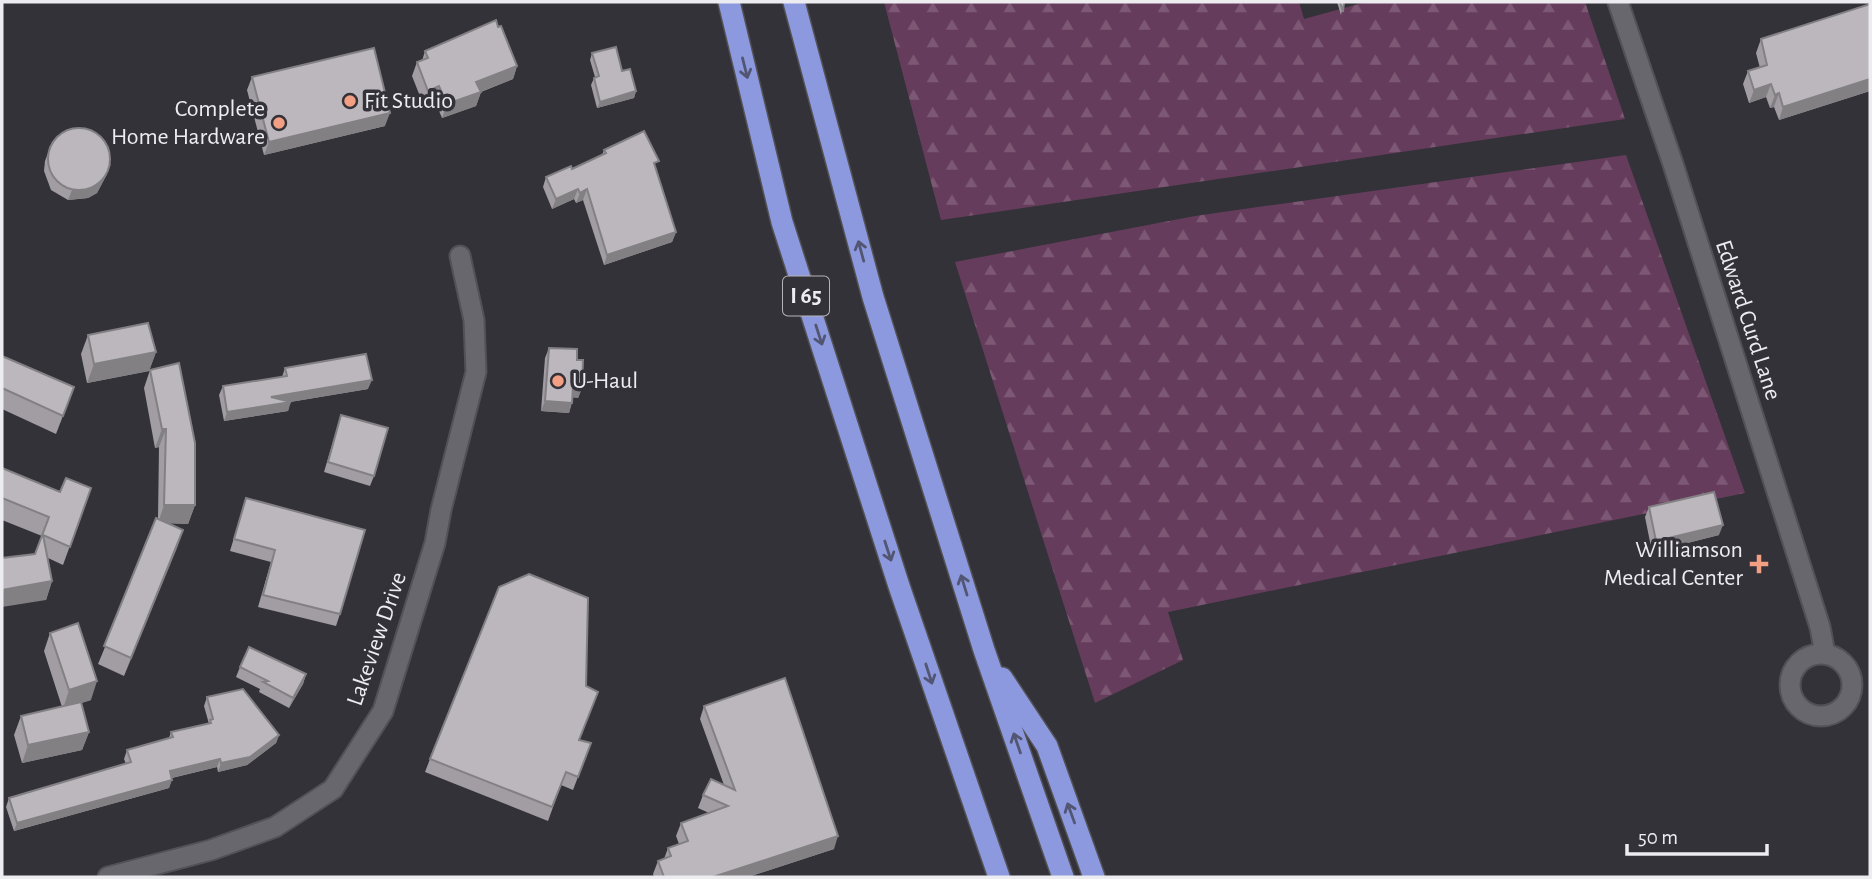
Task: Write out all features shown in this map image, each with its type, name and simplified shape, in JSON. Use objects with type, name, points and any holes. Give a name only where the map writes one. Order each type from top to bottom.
[{"type":"highway","name":"I 65","points":[[729,2],[782,222],[954,751],[999,877]]},
{"type":"highway","points":[[794,2],[873,296],[984,650],[1063,877]]},
{"type":"highway","points":[[984,650],[1047,746],[1094,877]]},
{"type":"highway","points":[[954,751],[987,877]]},
{"type":"street","name":"Edward Curd Lane","points":[[1619,2],[1820,627],[1825,654]]},
{"type":"street","name":"Lakeview Drive","points":[[108,877],[211,850],[275,827],[333,789],[383,711],[435,543],[476,372],[474,320],[460,256]]},
{"type":"green space","points":[[884,2],[1299,2],[1304,19],[1366,2],[1585,2],[1625,119],[941,220]]},
{"type":"green space","points":[[1626,155],[1745,493],[1168,612],[1183,660],[1095,703],[955,262],[1195,216]]},
{"type":"building","points":[[1870,4],[1870,79],[1783,107],[1779,93],[1775,95],[1771,84],[1754,90],[1748,71],[1767,65],[1761,39]]},
{"type":"building","points":[[496,20],[517,66],[476,82],[481,92],[447,104],[439,86],[428,91],[417,62],[428,58],[425,51]]},
{"type":"building","points":[[616,47],[622,71],[630,69],[636,91],[600,102],[594,78],[599,76],[592,53]]},
{"type":"building","points":[[374,48],[390,113],[269,142],[252,77]]},
{"type":"building","points":[[79,128],[91,130],[101,137],[108,147],[108,171],[101,181],[91,188],[79,190],[67,188],[57,181],[50,171],[48,159],[50,147],[57,137],[67,130]]},
{"type":"building","points":[[644,131],[659,161],[654,163],[676,232],[607,255],[587,189],[580,193],[578,189],[556,199],[546,177],[571,166],[572,169]]},
{"type":"building","points":[[148,323],[156,352],[94,364],[88,335]]},
{"type":"building","points":[[549,348],[577,349],[577,360],[583,360],[582,388],[573,387],[572,403],[545,401]]},
{"type":"building","points":[[366,354],[372,380],[271,397],[291,402],[227,412],[223,386],[287,376],[285,368]]},
{"type":"building","points":[[2,356],[74,387],[63,416],[2,388]]},
{"type":"building","points":[[179,363],[195,443],[195,505],[164,505],[166,429],[162,429],[150,370]]},
{"type":"building","points":[[341,415],[388,428],[374,476],[328,462]]},
{"type":"building","points":[[2,468],[60,492],[66,478],[91,488],[70,547],[43,535],[52,581],[2,590],[2,558],[35,554],[49,517],[2,498]]},
{"type":"building","points":[[1714,492],[1723,525],[1656,541],[1649,507]]},
{"type":"building","points":[[246,498],[365,530],[340,614],[263,595],[275,550],[234,539]]},
{"type":"building","points":[[156,518],[183,530],[131,658],[104,646]]},
{"type":"building","points":[[529,574],[588,598],[586,686],[598,692],[579,740],[591,743],[578,777],[566,772],[552,807],[430,759],[499,587]]},
{"type":"building","points":[[78,623],[97,681],[69,690],[50,633]]},
{"type":"building","points":[[249,647],[306,674],[293,698],[240,667]]},
{"type":"building","points":[[785,678],[838,836],[713,877],[664,877],[658,861],[671,856],[668,848],[688,841],[681,823],[728,806],[703,795],[711,779],[735,790],[704,706]]},
{"type":"building","points":[[243,689],[279,735],[250,757],[221,763],[220,759],[170,771],[172,780],[17,823],[9,798],[131,762],[127,750],[173,737],[171,732],[211,723],[210,720],[213,719],[207,697]]},
{"type":"building","points":[[81,702],[89,732],[28,745],[21,716]]},
{"type":"place","name":"Fit Studio","points":[[350,101]]},
{"type":"place","name":"Complete Home Hardware","points":[[279,123]]},
{"type":"place","name":"U-Haul","points":[[558,381]]},
{"type":"place","name":"Williamson Medical Center","points":[[1759,564]]}]
